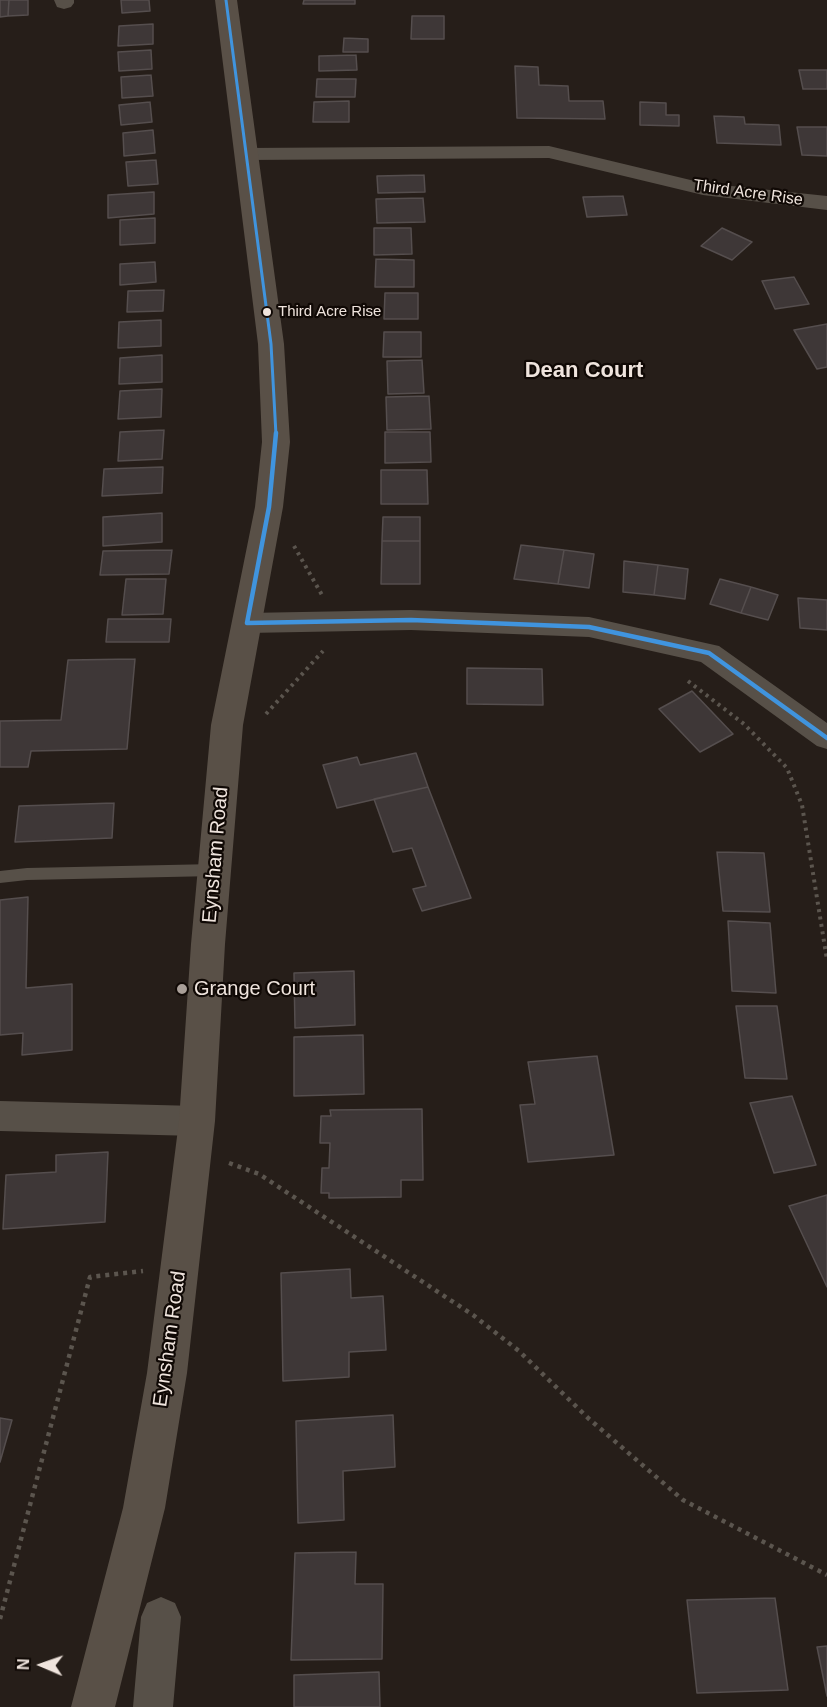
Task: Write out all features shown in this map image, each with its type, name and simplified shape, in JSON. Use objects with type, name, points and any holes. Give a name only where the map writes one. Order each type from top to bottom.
[{"type":"main road","name":"Eynsham Road","points":[[93,1707],[144,1508],[167,1373],[196,1136],[227,725],[269,507],[276,442],[271,344],[226,0]]},
{"type":"street","name":"Third Acre Rise","points":[[247,154],[549,152],[703,189],[825,205]]},
{"type":"street","points":[[247,622],[411,620],[589,627],[709,653],[827,738]]},
{"type":"street","points":[[0,1116],[196,1136]]},
{"type":"street","points":[[153,1707],[161,1617]]},
{"type":"lane","points":[[0,877],[27,873],[215,870]]},
{"type":"path","points":[[265,715],[326,647]]},
{"type":"path","points":[[680,678],[689,681],[744,724],[787,768],[802,805],[827,960]]},
{"type":"path","points":[[196,1136],[259,1174],[473,1315],[519,1351],[588,1418],[683,1500],[827,1575]]},
{"type":"path","points":[[0,1619],[90,1277],[180,1267]]},
{"type":"building","points":[[0,0],[9,0],[8,16],[0,17]]},
{"type":"building","points":[[9,0],[28,0],[28,15],[8,16]]},
{"type":"building","points":[[121,0],[149,0],[150,11],[122,13]]},
{"type":"building","points":[[304,0],[355,0],[355,4],[303,4]]},
{"type":"building","points":[[412,16],[444,16],[444,39],[411,39]]},
{"type":"building","points":[[153,24],[153,44],[118,46],[119,26]]},
{"type":"building","points":[[344,38],[368,39],[368,52],[343,52]]},
{"type":"building","points":[[151,50],[152,69],[119,71],[118,52]]},
{"type":"building","points":[[356,55],[357,70],[319,71],[319,56]]},
{"type":"building","points":[[515,66],[538,67],[539,85],[568,86],[569,101],[603,101],[605,119],[517,118]]},
{"type":"building","points":[[799,70],[827,70],[827,89],[803,89]]},
{"type":"building","points":[[151,75],[153,96],[122,98],[121,77]]},
{"type":"building","points":[[317,79],[356,79],[355,97],[316,97]]},
{"type":"building","points":[[349,101],[349,122],[313,122],[314,102]]},
{"type":"building","points":[[150,102],[152,122],[121,125],[119,105]]},
{"type":"building","points":[[640,102],[666,103],[666,115],[679,115],[679,126],[640,125]]},
{"type":"building","points":[[714,116],[744,117],[745,124],[779,125],[781,145],[717,143]]},
{"type":"building","points":[[797,127],[827,127],[827,156],[802,155]]},
{"type":"building","points":[[153,130],[155,153],[124,156],[123,133]]},
{"type":"building","points":[[156,160],[158,184],[128,186],[126,162]]},
{"type":"building","points":[[424,175],[425,192],[378,193],[377,176]]},
{"type":"building","points":[[154,192],[154,214],[108,218],[108,195]]},
{"type":"building","points":[[623,196],[627,215],[587,217],[583,197]]},
{"type":"building","points":[[423,198],[425,222],[377,223],[376,199]]},
{"type":"building","points":[[155,218],[155,243],[120,245],[120,220]]},
{"type":"building","points":[[374,228],[411,228],[412,254],[374,255]]},
{"type":"building","points":[[722,228],[752,242],[732,260],[701,246]]},
{"type":"building","points":[[376,259],[414,260],[414,287],[375,287]]},
{"type":"building","points":[[155,262],[156,282],[120,285],[120,264]]},
{"type":"building","points":[[794,277],[809,304],[775,309],[762,281]]},
{"type":"building","points":[[164,290],[163,311],[127,312],[128,291]]},
{"type":"building","points":[[385,293],[418,293],[418,319],[384,319]]},
{"type":"building","points":[[161,320],[161,346],[118,348],[119,322]]},
{"type":"building","points":[[827,324],[827,367],[817,369],[794,330]]},
{"type":"building","points":[[384,332],[421,332],[421,357],[383,357]]},
{"type":"building","points":[[162,355],[162,382],[119,384],[120,358]]},
{"type":"building","points":[[422,360],[424,393],[388,394],[387,361]]},
{"type":"building","points":[[162,389],[161,417],[118,419],[120,391]]},
{"type":"building","points":[[429,396],[431,429],[387,430],[386,397]]},
{"type":"building","points":[[164,430],[162,459],[118,461],[120,432]]},
{"type":"building","points":[[385,432],[430,432],[431,462],[385,463]]},
{"type":"building","points":[[163,467],[162,493],[102,496],[104,469]]},
{"type":"building","points":[[381,470],[427,470],[428,504],[381,504]]},
{"type":"building","points":[[162,513],[162,542],[103,546],[103,517]]},
{"type":"building","points":[[383,517],[420,517],[420,541],[382,541]]},
{"type":"building","points":[[382,541],[420,541],[420,584],[381,584]]},
{"type":"building","points":[[521,545],[564,550],[558,584],[514,579]]},
{"type":"building","points":[[172,550],[169,574],[100,575],[103,551]]},
{"type":"building","points":[[564,550],[594,554],[589,588],[558,584]]},
{"type":"building","points":[[624,561],[658,565],[654,595],[623,592]]},
{"type":"building","points":[[658,565],[688,569],[685,599],[654,595]]},
{"type":"building","points":[[126,579],[166,579],[163,614],[122,615]]},
{"type":"building","points":[[720,579],[751,587],[741,613],[710,604]]},
{"type":"building","points":[[751,587],[778,595],[768,620],[741,613]]},
{"type":"building","points":[[798,598],[827,600],[827,630],[800,628]]},
{"type":"building","points":[[108,619],[171,619],[169,642],[106,642]]},
{"type":"building","points":[[135,659],[127,749],[31,751],[28,767],[0,767],[0,721],[61,720],[68,660]]},
{"type":"building","points":[[467,668],[542,669],[543,705],[467,704]]},
{"type":"building","points":[[692,691],[733,734],[700,752],[659,709]]},
{"type":"building","points":[[416,753],[428,787],[337,808],[323,765],[357,757],[360,765]]},
{"type":"building","points":[[428,787],[471,898],[422,911],[413,889],[426,886],[412,848],[393,852],[374,799]]},
{"type":"building","points":[[114,803],[112,838],[15,842],[19,806]]},
{"type":"building","points":[[717,852],[764,853],[770,912],[723,911]]},
{"type":"building","points":[[28,897],[26,988],[72,984],[72,1050],[22,1055],[23,1033],[0,1035],[0,900]]},
{"type":"building","points":[[728,921],[770,923],[776,993],[732,991]]},
{"type":"building","points":[[354,971],[355,1025],[295,1028],[294,973]]},
{"type":"building","points":[[736,1006],[777,1006],[787,1079],[745,1078]]},
{"type":"building","points":[[363,1035],[364,1094],[294,1096],[294,1037]]},
{"type":"building","points":[[597,1056],[614,1155],[528,1162],[520,1105],[535,1104],[528,1062]]},
{"type":"building","points":[[792,1096],[816,1165],[774,1173],[750,1103]]},
{"type":"building","points":[[422,1109],[423,1180],[401,1180],[401,1197],[329,1198],[329,1193],[321,1193],[322,1168],[329,1168],[330,1143],[320,1143],[321,1116],[331,1116],[330,1110]]},
{"type":"building","points":[[108,1152],[105,1222],[3,1229],[6,1175],[56,1172],[56,1155]]},
{"type":"building","points":[[827,1195],[827,1287],[789,1206]]},
{"type":"building","points":[[350,1269],[351,1298],[383,1296],[386,1350],[349,1352],[349,1377],[283,1381],[281,1273]]},
{"type":"building","points":[[393,1415],[395,1467],[343,1471],[344,1520],[298,1523],[296,1421]]},
{"type":"building","points":[[0,1418],[12,1420],[0,1462]]},
{"type":"building","points":[[356,1552],[355,1584],[383,1584],[382,1659],[291,1660],[295,1553]]},
{"type":"building","points":[[775,1598],[788,1690],[697,1693],[687,1600]]},
{"type":"building","points":[[827,1646],[827,1696],[817,1647]]},
{"type":"building","points":[[379,1672],[380,1707],[294,1707],[294,1675]]},
{"type":"transit line","points":[[226,0],[271,344],[276,442],[269,507],[247,623]]},
{"type":"transit line","points":[[247,623],[411,620],[589,627],[709,653],[827,738]]},
{"type":"place","name":"Third Acre Rise","points":[[267,312]]},
{"type":"place","name":"Grange Court","points":[[182,989]]},
{"type":"district","name":"Dean Court","points":[[584,371]]}]
